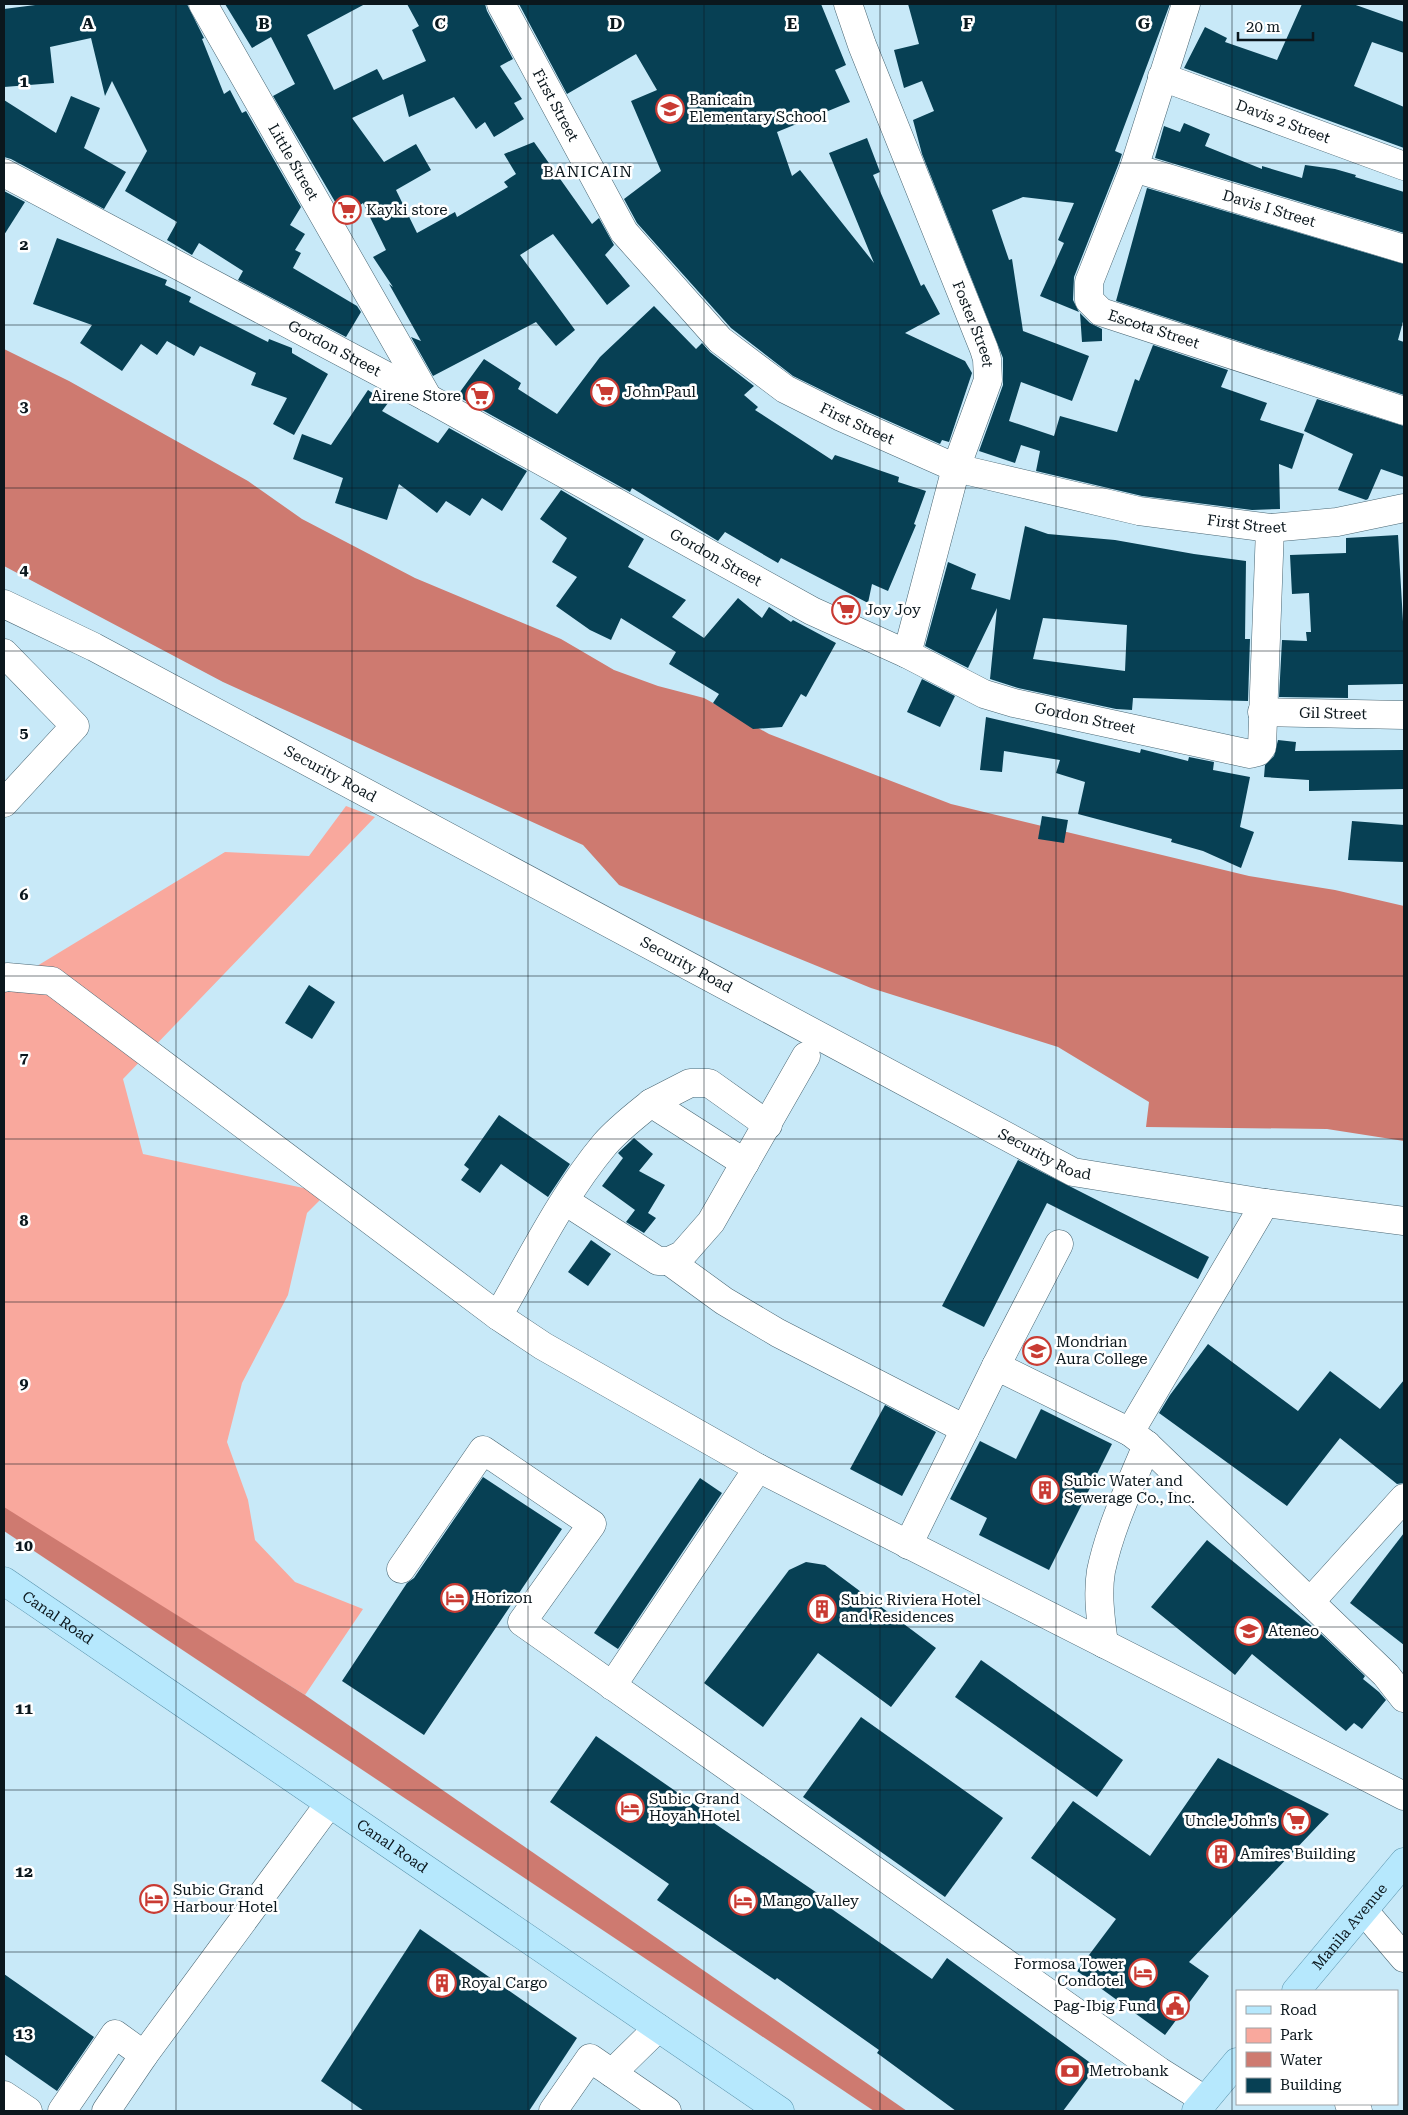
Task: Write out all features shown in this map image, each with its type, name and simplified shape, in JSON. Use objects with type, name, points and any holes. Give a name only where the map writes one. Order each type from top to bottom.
[{"type":"main road","name":"Canal Road","points":[[4,1581],[780,2111]]},
{"type":"main road","name":"Manila Avenue","points":[[1297,1990],[1404,1862]]},
{"type":"main road","points":[[1200,2106],[1236,2063]]},
{"type":"street","name":"Little Street","points":[[203,4],[428,398]]},
{"type":"street","name":"First Street","points":[[501,4],[624,232],[720,340],[785,389],[841,418],[956,468],[1139,511],[1270,528],[1337,522],[1404,508]]},
{"type":"street","name":"Foster Street","points":[[848,4],[862,45],[987,359],[988,380],[956,468],[907,654]]},
{"type":"street","name":"Escota Street","points":[[1186,4],[1134,168],[1090,282],[1090,300],[1101,312],[1404,411]]},
{"type":"street","name":"Davis 2 Street","points":[[1162,78],[1404,166]]},
{"type":"street","name":"Davis I Street","points":[[1134,168],[1404,249]]},
{"type":"street","name":"Gordon Street","points":[[4,173],[428,398],[812,611],[907,654],[984,694],[1250,754],[1258,752],[1262,747],[1270,528]]},
{"type":"street","name":"Security Road","points":[[4,604],[94,647],[1072,1172],[1265,1203],[1404,1220]]},
{"type":"street","points":[[4,653],[75,726],[4,803]]},
{"type":"street","name":"Gil Street","points":[[1262,712],[1404,715]]},
{"type":"street","points":[[4,978],[52,981],[498,1316],[543,1346],[758,1468],[1404,1796]]},
{"type":"street","points":[[565,1201],[658,1261],[669,1261],[682,1255],[712,1222],[806,1056]]},
{"type":"street","points":[[498,1316],[565,1201],[605,1144],[627,1122],[651,1103],[690,1083],[709,1082],[768,1125]]},
{"type":"street","points":[[651,1103],[745,1163]]},
{"type":"street","points":[[1104,1644],[1100,1610],[1101,1572],[1139,1439],[1265,1203]]},
{"type":"street","points":[[908,1545],[996,1366],[1059,1244]]},
{"type":"street","points":[[669,1261],[724,1301],[778,1333],[965,1429]]},
{"type":"street","points":[[996,1366],[1139,1439],[1391,1679],[1404,1698]]},
{"type":"street","points":[[401,1569],[483,1450],[592,1524],[522,1622],[1159,2071],[1200,2106]]},
{"type":"street","points":[[612,1686],[758,1468]]},
{"type":"street","points":[[1310,1602],[1404,1498]]},
{"type":"street","points":[[106,2111],[144,2055],[329,1804]]},
{"type":"street","points":[[1364,1911],[1404,1958]]},
{"type":"street","points":[[612,2073],[658,2028]]},
{"type":"street","points":[[62,2111],[115,2034],[144,2055]]},
{"type":"street","points":[[553,2111],[590,2058],[667,2111]]},
{"type":"street","points":[[4,2095],[28,2111]]},
{"type":"green space","points":[[346,806],[375,817],[123,1079],[143,1154],[327,1193],[307,1213],[288,1295],[242,1383],[227,1442],[248,1500],[255,1540],[295,1582],[363,1609],[305,1695],[4,1509],[4,986],[225,852],[309,856]]},
{"type":"water","points":[[4,349],[69,381],[248,481],[302,519],[415,578],[561,639],[614,670],[658,686],[704,698],[769,734],[951,804],[1249,876],[1335,890],[1404,906],[1404,1141],[1327,1129],[1146,1127],[1149,1102],[1058,1047],[871,988],[619,885],[583,845],[223,682],[4,566]]},
{"type":"water","points":[[4,1507],[305,1695],[907,2111],[874,2111],[4,1531]]},
{"type":"building","points":[[43,4],[187,4],[204,38],[202,39],[224,94],[230,90],[242,113],[246,111],[301,207],[290,225],[305,234],[295,250],[301,253],[293,268],[357,306],[361,312],[346,337],[238,280],[243,271],[199,243],[192,255],[167,240],[177,222],[125,191],[147,151],[112,81],[105,96],[91,38],[50,47],[54,83],[4,87],[4,9]]},
{"type":"building","points":[[225,4],[365,4],[307,35],[334,90],[377,69],[383,80],[426,61],[412,30],[419,26],[407,4],[485,4],[513,59],[500,66],[522,99],[514,103],[524,119],[494,137],[485,122],[476,129],[454,97],[409,117],[403,94],[352,118],[384,162],[416,144],[431,170],[396,190],[417,233],[455,212],[457,217],[508,187],[504,182],[516,174],[504,154],[534,142],[592,224],[599,218],[614,245],[605,255],[630,286],[607,305],[553,234],[520,255],[575,330],[556,346],[536,322],[433,376],[411,337],[421,341],[389,284],[393,287],[373,257],[386,250],[363,203],[344,217],[273,96],[295,84],[271,37],[252,48]]},
{"type":"building","points":[[519,4],[821,4],[846,65],[835,70],[850,102],[777,132],[792,176],[800,170],[874,263],[829,153],[867,138],[880,172],[873,175],[921,286],[924,284],[940,314],[905,333],[965,361],[972,373],[949,442],[942,440],[940,444],[793,376],[731,328],[637,223],[624,199],[661,171],[631,101],[657,90],[636,54],[567,94]]},
{"type":"building","points":[[908,4],[1170,4],[1115,151],[1122,154],[1119,163],[1074,277],[1073,300],[1079,312],[1040,296],[1064,243],[1058,240],[1074,203],[1023,197],[992,210],[1009,260],[1012,259],[1023,331],[1089,356],[1072,401],[1021,382],[1009,421],[1054,436],[1060,416],[1117,432],[1135,379],[1139,381],[1153,345],[1228,370],[1221,387],[1267,403],[1260,420],[1304,434],[1292,469],[1279,464],[1280,509],[1252,510],[1142,496],[1036,471],[1040,451],[1021,445],[1015,463],[979,451],[1003,385],[1003,358],[922,154],[913,120],[934,111],[922,81],[904,88],[894,50],[919,44]]},
{"type":"building","points":[[1302,4],[1353,4],[1404,22],[1404,53],[1372,42],[1354,86],[1404,107],[1404,148],[1184,68],[1205,27],[1227,38],[1225,42],[1277,60]]},
{"type":"building","points":[[71,96],[100,108],[84,148],[126,172],[104,209],[4,157],[4,100],[56,133]]},
{"type":"building","points":[[1184,123],[1210,134],[1205,146],[1262,169],[1262,166],[1302,178],[1305,165],[1335,169],[1404,192],[1404,233],[1155,158],[1164,126],[1180,132]]},
{"type":"building","points":[[1147,188],[1404,264],[1404,318],[1398,340],[1404,342],[1404,395],[1116,301]]},
{"type":"building","points":[[4,191],[25,202],[4,235]]},
{"type":"building","points":[[57,238],[167,280],[165,285],[191,297],[189,302],[268,342],[269,339],[292,348],[292,353],[328,374],[294,435],[273,424],[287,398],[251,385],[256,373],[200,346],[194,356],[167,341],[157,355],[141,344],[122,371],[80,343],[92,325],[33,304]]},
{"type":"building","points":[[654,306],[696,349],[702,343],[710,352],[754,386],[744,395],[758,407],[755,410],[832,460],[835,455],[899,477],[898,482],[926,491],[914,524],[916,525],[888,591],[872,584],[868,603],[781,558],[778,563],[725,532],[718,541],[632,488],[630,492],[457,396],[484,359],[521,383],[518,389],[557,414],[600,357]]},
{"type":"building","points":[[1080,313],[1090,323],[1102,329],[1102,341],[1082,342]]},
{"type":"building","points":[[368,390],[388,403],[382,411],[438,443],[449,428],[527,471],[502,511],[482,498],[470,516],[446,501],[437,513],[399,484],[387,520],[335,503],[343,478],[293,459],[302,434],[331,445]]},
{"type":"building","points":[[1317,399],[1404,426],[1404,477],[1381,469],[1366,500],[1338,490],[1353,454],[1304,431]]},
{"type":"building","points":[[561,490],[644,539],[628,567],[686,600],[672,617],[704,638],[738,598],[762,618],[769,607],[791,622],[793,620],[836,643],[806,697],[801,694],[782,727],[753,729],[713,703],[719,694],[669,664],[676,652],[621,618],[611,640],[590,630],[556,606],[577,577],[552,562],[567,538],[540,519]]},
{"type":"building","points":[[1025,526],[1048,534],[1115,540],[1246,561],[1245,639],[1250,639],[1248,701],[1133,698],[1132,710],[1116,709],[1018,688],[990,679],[997,608],[968,668],[925,646],[948,562],[976,574],[971,589],[1010,600]],"holes":[[[1043,618],[1127,625],[1125,671],[1033,659]]]},
{"type":"building","points":[[1398,535],[1404,639],[1404,684],[1348,685],[1348,698],[1279,697],[1282,640],[1307,641],[1306,632],[1311,632],[1309,593],[1292,594],[1290,555],[1346,553],[1346,538]]},
{"type":"building","points":[[922,679],[955,696],[940,727],[907,712]]},
{"type":"building","points":[[986,717],[1140,753],[1141,749],[1188,761],[1189,757],[1214,762],[1213,770],[1250,777],[1240,827],[1254,832],[1241,868],[1203,851],[1171,842],[1172,839],[1078,814],[1085,782],[1056,773],[1060,760],[1004,751],[1002,772],[980,770]]},
{"type":"building","points":[[1278,740],[1296,742],[1295,751],[1404,750],[1404,789],[1309,791],[1309,780],[1264,777],[1265,765],[1274,756]]},
{"type":"building","points":[[1042,816],[1068,820],[1064,843],[1038,839]]},
{"type":"building","points":[[1352,821],[1404,825],[1404,862],[1348,860]]},
{"type":"building","points":[[309,985],[335,1002],[312,1039],[285,1023]]},
{"type":"building","points":[[499,1115],[570,1164],[548,1197],[501,1164],[480,1193],[461,1180],[469,1169],[464,1165]]},
{"type":"building","points":[[634,1138],[653,1154],[639,1171],[665,1185],[648,1213],[656,1218],[644,1233],[626,1222],[635,1210],[602,1186],[623,1158],[618,1153]]},
{"type":"building","points":[[1018,1160],[1209,1257],[1198,1279],[1047,1203],[984,1327],[942,1306]]},
{"type":"building","points":[[591,1240],[611,1254],[588,1286],[568,1272]]},
{"type":"building","points":[[1208,1344],[1298,1411],[1330,1371],[1380,1409],[1404,1380],[1404,1483],[1397,1484],[1340,1438],[1287,1506],[1159,1413]]},
{"type":"building","points":[[885,1405],[936,1432],[902,1496],[850,1469]]},
{"type":"building","name":"Subic Water and Sewerage Co., Inc.","points":[[1041,1409],[1112,1444],[1049,1570],[979,1535],[987,1518],[950,1499],[980,1441],[1016,1459]]},
{"type":"building","points":[[483,1477],[562,1529],[424,1735],[342,1681],[407,1583],[414,1578]]},
{"type":"building","points":[[700,1478],[722,1493],[618,1649],[594,1633]]},
{"type":"building","points":[[1404,1533],[1404,1645],[1350,1603]]},
{"type":"building","name":"Ateneo","points":[[1207,1540],[1319,1632],[1365,1676],[1363,1679],[1386,1700],[1362,1729],[1354,1723],[1346,1731],[1252,1654],[1235,1675],[1151,1607]]},
{"type":"building","name":"Subic Riviera Hotel and Residences","points":[[806,1562],[825,1565],[936,1648],[891,1707],[818,1653],[763,1727],[704,1683],[789,1570]]},
{"type":"building","points":[[981,1660],[1123,1760],[1097,1797],[955,1697]]},
{"type":"building","points":[[861,1717],[1003,1818],[945,1897],[803,1797]]},
{"type":"building","points":[[596,1736],[710,1815],[708,1819],[829,1901],[826,1905],[932,1979],[947,1958],[1096,2067],[1063,2111],[956,2111],[877,2053],[879,2050],[777,1978],[775,1980],[657,1900],[669,1884],[550,1802]]},
{"type":"building","points":[[1218,1758],[1329,1814],[1189,1962],[1209,1976],[1165,2035],[1077,1971],[1116,1919],[1031,1858],[1073,1801],[1150,1856]]},
{"type":"building","name":"Royal Cargo","points":[[420,1929],[577,2038],[529,2111],[364,2111],[321,2081]]},
{"type":"building","points":[[4,1974],[94,2037],[57,2091],[4,2054]]},
{"type":"place","name":"Banicain Elementary School","points":[[670,109]]},
{"type":"place","name":"Kayki store","points":[[347,210]]},
{"type":"place","name":"John Paul","points":[[605,392]]},
{"type":"place","name":"Airene Store","points":[[480,396]]},
{"type":"place","name":"Joy Joy","points":[[846,610]]},
{"type":"place","name":"Mondrian Aura College","points":[[1037,1351]]},
{"type":"place","name":"Subic Water and Sewerage Co., Inc.","points":[[1045,1490]]},
{"type":"place","name":"Horizon","points":[[455,1598]]},
{"type":"place","name":"Subic Riviera Hotel and Residences","points":[[822,1609]]},
{"type":"place","name":"Ateneo","points":[[1249,1631]]},
{"type":"place","name":"Subic Grand Hoyah Hotel","points":[[630,1808]]},
{"type":"place","name":"Uncle John's","points":[[1296,1821]]},
{"type":"place","name":"Amires Building","points":[[1221,1854]]},
{"type":"place","name":"Subic Grand Harbour Hotel","points":[[154,1899]]},
{"type":"place","name":"Mango Valley","points":[[743,1901]]},
{"type":"place","name":"Formosa Tower Condotel","points":[[1143,1973]]},
{"type":"place","name":"Royal Cargo","points":[[442,1983]]},
{"type":"place","name":"Pag-Ibig Fund","points":[[1175,2006]]},
{"type":"place","name":"Metrobank","points":[[1070,2071]]},
{"type":"district","name":"BANICAIN","points":[[588,171]]}]
